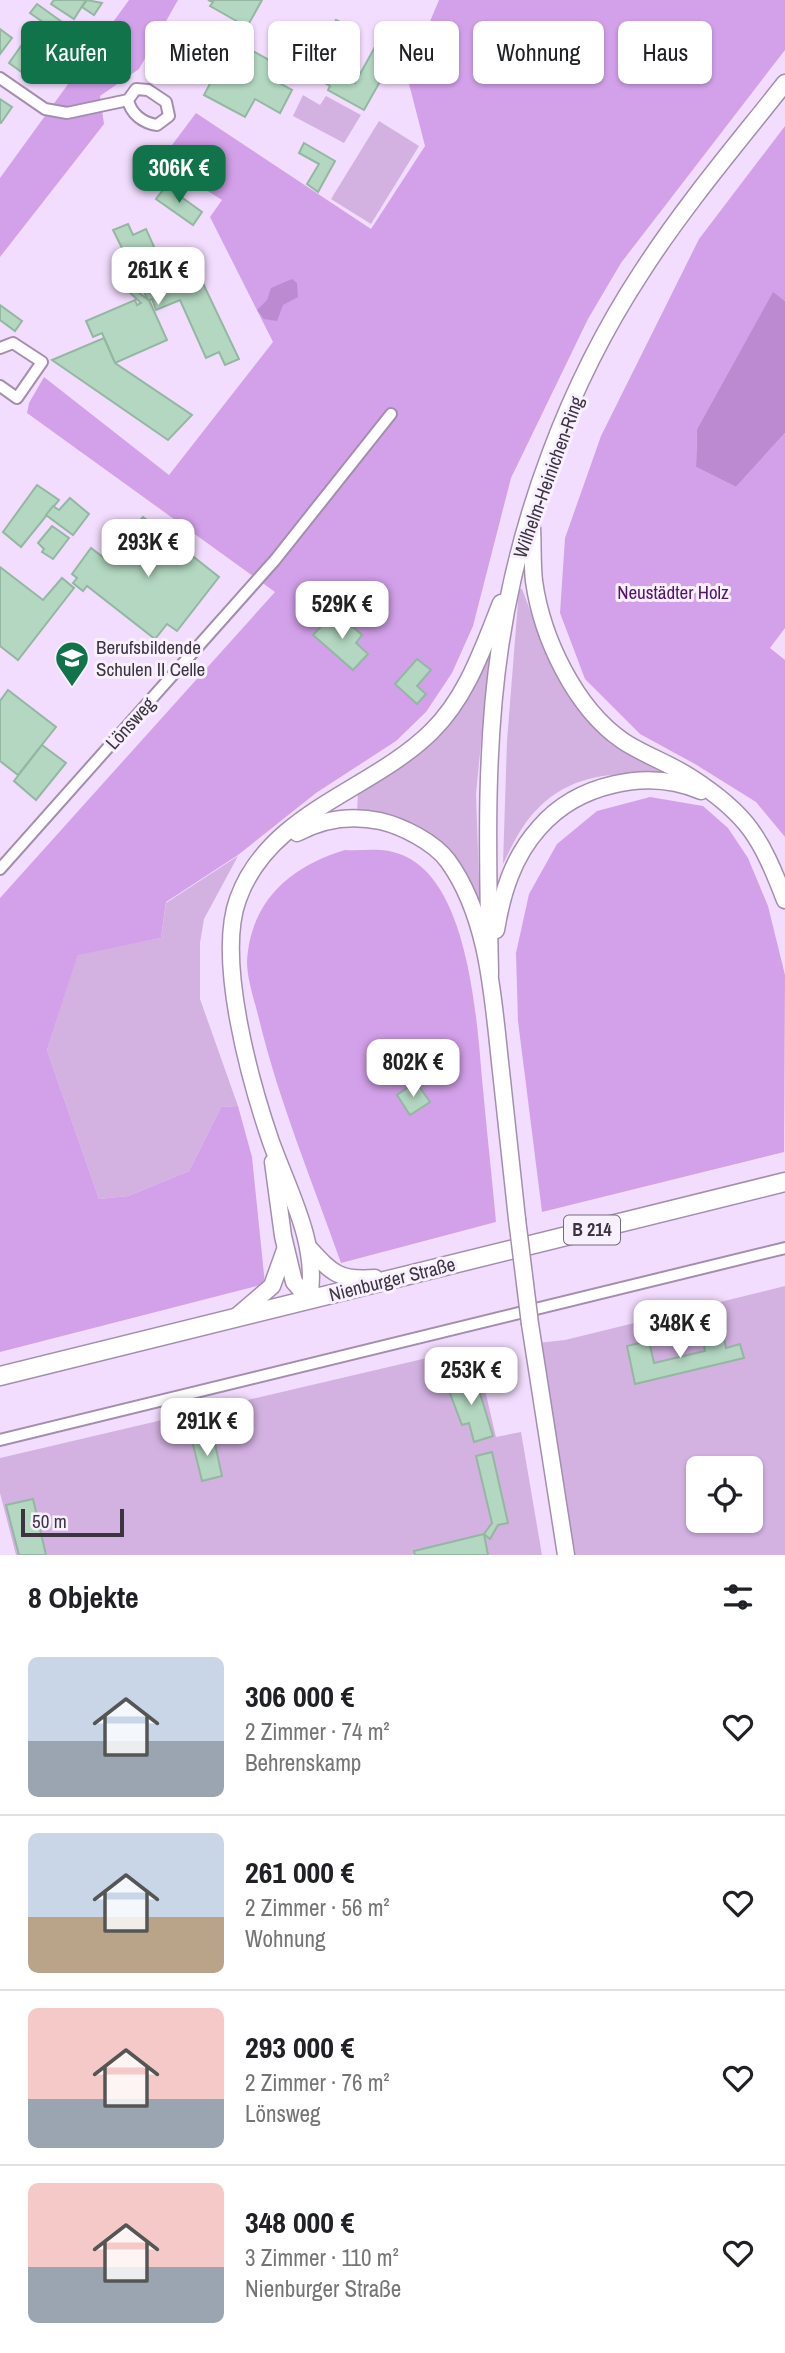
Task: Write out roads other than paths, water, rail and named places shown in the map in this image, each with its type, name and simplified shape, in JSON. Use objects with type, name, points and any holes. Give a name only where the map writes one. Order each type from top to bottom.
[{"type":"main road","name":"Wilhelm-Heinichen-Ring","points":[[490,974],[488,854],[491,744],[500,648],[514,571],[532,511],[556,442],[595,354],[640,274],[678,219],[785,83]]},
{"type":"main road","points":[[532,511],[534,580],[540,610],[568,676],[589,708],[622,740],[689,776],[744,819],[765,849],[785,900]]},
{"type":"main road","points":[[309,1299],[313,1278],[309,1248],[271,1141],[237,1011],[230,953],[238,899],[261,859],[292,827],[404,755],[433,730],[467,687],[514,571]]},
{"type":"main road","points":[[490,974],[508,878],[540,827],[567,804],[596,790],[629,780],[660,780],[689,786],[719,799]]},
{"type":"main road","points":[[261,859],[293,835],[330,820],[370,819],[388,823],[414,835],[446,859],[464,889],[490,974],[530,1324],[566,1555]]},
{"type":"main road","points":[[271,1141],[285,1248],[294,1282],[309,1299]]},
{"type":"main road","points":[[767,1187],[785,1172]]},
{"type":"main road","name":"Nienburger Straße","points":[[0,1376],[785,1182]]},
{"type":"main road","points":[[235,1317],[272,1286],[285,1248]]},
{"type":"main road","points":[[309,1248],[332,1273],[347,1279],[405,1276]]},
{"type":"street","points":[[0,78],[45,109],[67,113],[128,100]]},
{"type":"street","points":[[0,348],[13,343],[42,362],[17,398],[0,386]]},
{"type":"street","name":"Lönsweg","points":[[0,869],[275,560],[391,414]]},
{"type":"street","points":[[0,1440],[785,1248]]},
{"type":"place","name":"Berufsbildende Schulen II Celle","points":[[72,688]]},
{"type":"park label","name":"Neustädter Holz","points":[[673,592]]}]
